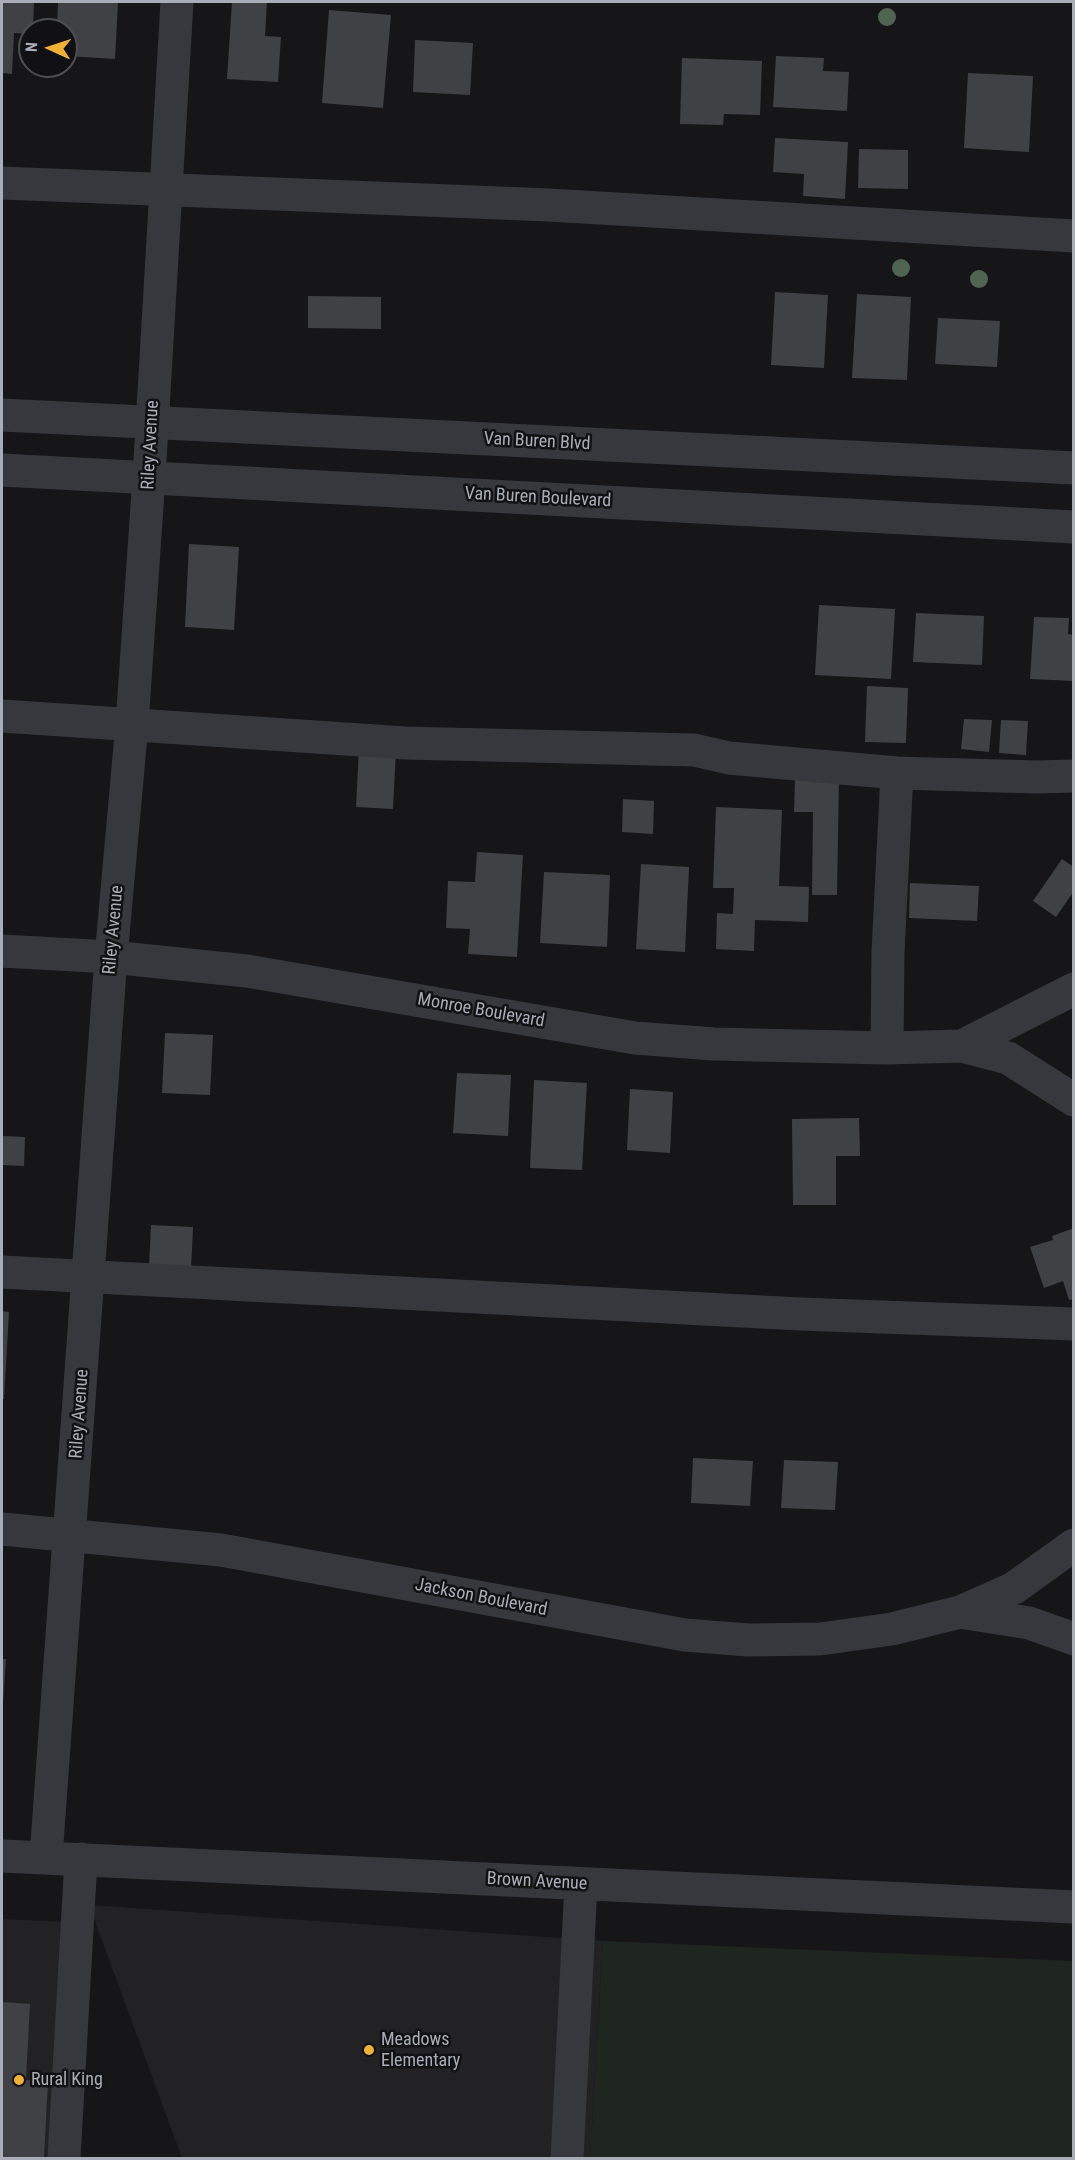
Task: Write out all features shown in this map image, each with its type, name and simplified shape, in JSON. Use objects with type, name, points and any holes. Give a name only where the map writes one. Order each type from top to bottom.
[{"type":"street","name":"Riley Avenue","points":[[46,1857],[90,1276],[111,957],[132,723],[177,2]]},
{"type":"street","points":[[2,183],[549,205],[1074,236]]},
{"type":"street","name":"Van Buren Blvd","points":[[2,415],[1074,468]]},
{"type":"street","name":"Van Buren Boulevard","points":[[2,470],[1074,527]]},
{"type":"street","points":[[2,716],[405,743],[694,750],[729,758],[897,773],[1074,776]]},
{"type":"street","points":[[887,1048],[888,963],[897,773]]},
{"type":"street","name":"Monroe Boulevard","points":[[2,951],[111,957],[247,970],[635,1038],[714,1044],[887,1048],[962,1046],[1008,1058],[1074,1100]]},
{"type":"street","name":"Monroe Boulevard","points":[[962,1046],[1074,989]]},
{"type":"street","points":[[2,1272],[800,1314],[1074,1324]]},
{"type":"street","name":"Jackson Boulevard","points":[[2,1529],[221,1550],[685,1635],[748,1640],[820,1640],[892,1629],[960,1612],[1014,1588],[1074,1545]]},
{"type":"street","name":"Jackson Boulevard","points":[[960,1612],[1029,1623],[1074,1639]]},
{"type":"street","name":"Brown Avenue","points":[[2,1856],[1074,1907]]},
{"type":"street","points":[[64,2158],[81,1859]]},
{"type":"street","points":[[567,2158],[581,1884]]},
{"type":"shaded area","name":"Meadows Elementary","points":[[89,1905],[603,1941],[590,2158],[182,2158]]},
{"type":"shaded area","points":[[2,1919],[67,1922],[52,2158],[2,2158]]},
{"type":"shaded area","points":[[603,1941],[1073,1961],[1073,2158],[590,2158]]},
{"type":"building","points":[[2,2],[34,2],[33,18],[18,18],[18,33],[14,33],[12,74],[2,73]]},
{"type":"building","points":[[58,2],[118,2],[115,59],[78,57],[78,18],[57,18]]},
{"type":"building","points":[[232,2],[267,2],[265,36],[281,37],[278,82],[227,79]]},
{"type":"building","points":[[329,10],[391,15],[383,108],[322,103]]},
{"type":"building","points":[[415,40],[473,43],[470,95],[413,92]]},
{"type":"building","points":[[776,56],[824,58],[823,71],[849,72],[847,111],[773,107]]},
{"type":"building","points":[[682,58],[762,61],[760,115],[724,114],[723,125],[680,124]]},
{"type":"building","points":[[968,73],[1033,76],[1029,152],[964,148]]},
{"type":"building","points":[[775,138],[848,142],[845,199],[803,196],[804,174],[773,172]]},
{"type":"building","points":[[859,149],[908,150],[908,189],[858,188]]},
{"type":"building","points":[[775,292],[828,295],[824,368],[771,365]]},
{"type":"building","points":[[857,294],[911,297],[907,380],[852,378]]},
{"type":"building","points":[[308,296],[381,297],[381,329],[308,328]]},
{"type":"building","points":[[938,318],[1000,321],[997,367],[935,364]]},
{"type":"building","points":[[189,544],[239,547],[234,630],[185,627]]},
{"type":"building","points":[[819,605],[895,609],[891,679],[815,675]]},
{"type":"building","points":[[916,613],[984,616],[982,665],[913,662]]},
{"type":"building","points":[[1034,617],[1069,618],[1068,634],[1074,635],[1074,681],[1030,679]]},
{"type":"building","points":[[867,686],[908,688],[906,743],[865,742]]},
{"type":"building","points":[[964,719],[992,720],[989,752],[961,749]]},
{"type":"building","points":[[1001,720],[1028,721],[1026,755],[999,753]]},
{"type":"building","points":[[359,748],[396,750],[393,809],[356,807]]},
{"type":"building","points":[[795,777],[839,777],[837,895],[812,895],[813,812],[794,812]]},
{"type":"building","points":[[623,799],[654,801],[653,834],[622,832]]},
{"type":"building","points":[[716,807],[782,810],[779,886],[809,887],[808,922],[755,920],[754,951],[716,949],[717,913],[733,914],[734,888],[713,888]]},
{"type":"building","points":[[477,852],[523,855],[517,957],[468,954],[470,929],[446,928],[448,881],[475,882]]},
{"type":"building","points":[[1062,859],[1074,867],[1074,891],[1056,917],[1033,901]]},
{"type":"building","points":[[641,864],[689,867],[685,952],[636,949]]},
{"type":"building","points":[[544,872],[610,875],[607,947],[540,943]]},
{"type":"building","points":[[910,883],[979,886],[977,921],[909,918]]},
{"type":"building","points":[[165,1033],[213,1035],[210,1095],[162,1093]]},
{"type":"building","points":[[457,1073],[511,1075],[508,1136],[453,1133]]},
{"type":"building","points":[[534,1080],[587,1083],[582,1170],[530,1168]]},
{"type":"building","points":[[630,1089],[673,1092],[670,1153],[627,1150]]},
{"type":"building","points":[[859,1118],[860,1156],[836,1156],[836,1205],[793,1205],[792,1119]]},
{"type":"building","points":[[2,1136],[25,1137],[24,1166],[2,1165]]},
{"type":"building","points":[[151,1225],[193,1227],[191,1270],[149,1267]]},
{"type":"building","points":[[1074,1228],[1074,1299],[1069,1300],[1063,1281],[1044,1288],[1030,1247],[1053,1240],[1052,1236]]},
{"type":"building","points":[[2,1311],[9,1312],[4,1399],[2,1399]]},
{"type":"building","points":[[693,1458],[753,1461],[750,1506],[691,1503]]},
{"type":"building","points":[[784,1460],[838,1462],[835,1510],[781,1508]]},
{"type":"building","points":[[2,1659],[6,1659],[3,1703],[2,1703]]},
{"type":"building","name":"Rural King","points":[[2,2002],[30,2004],[26,2080],[48,2081],[44,2158],[2,2158]]},
{"type":"place","name":"Meadows Elementary","points":[[369,2050]]},
{"type":"place","name":"Rural King","points":[[19,2080]]}]
